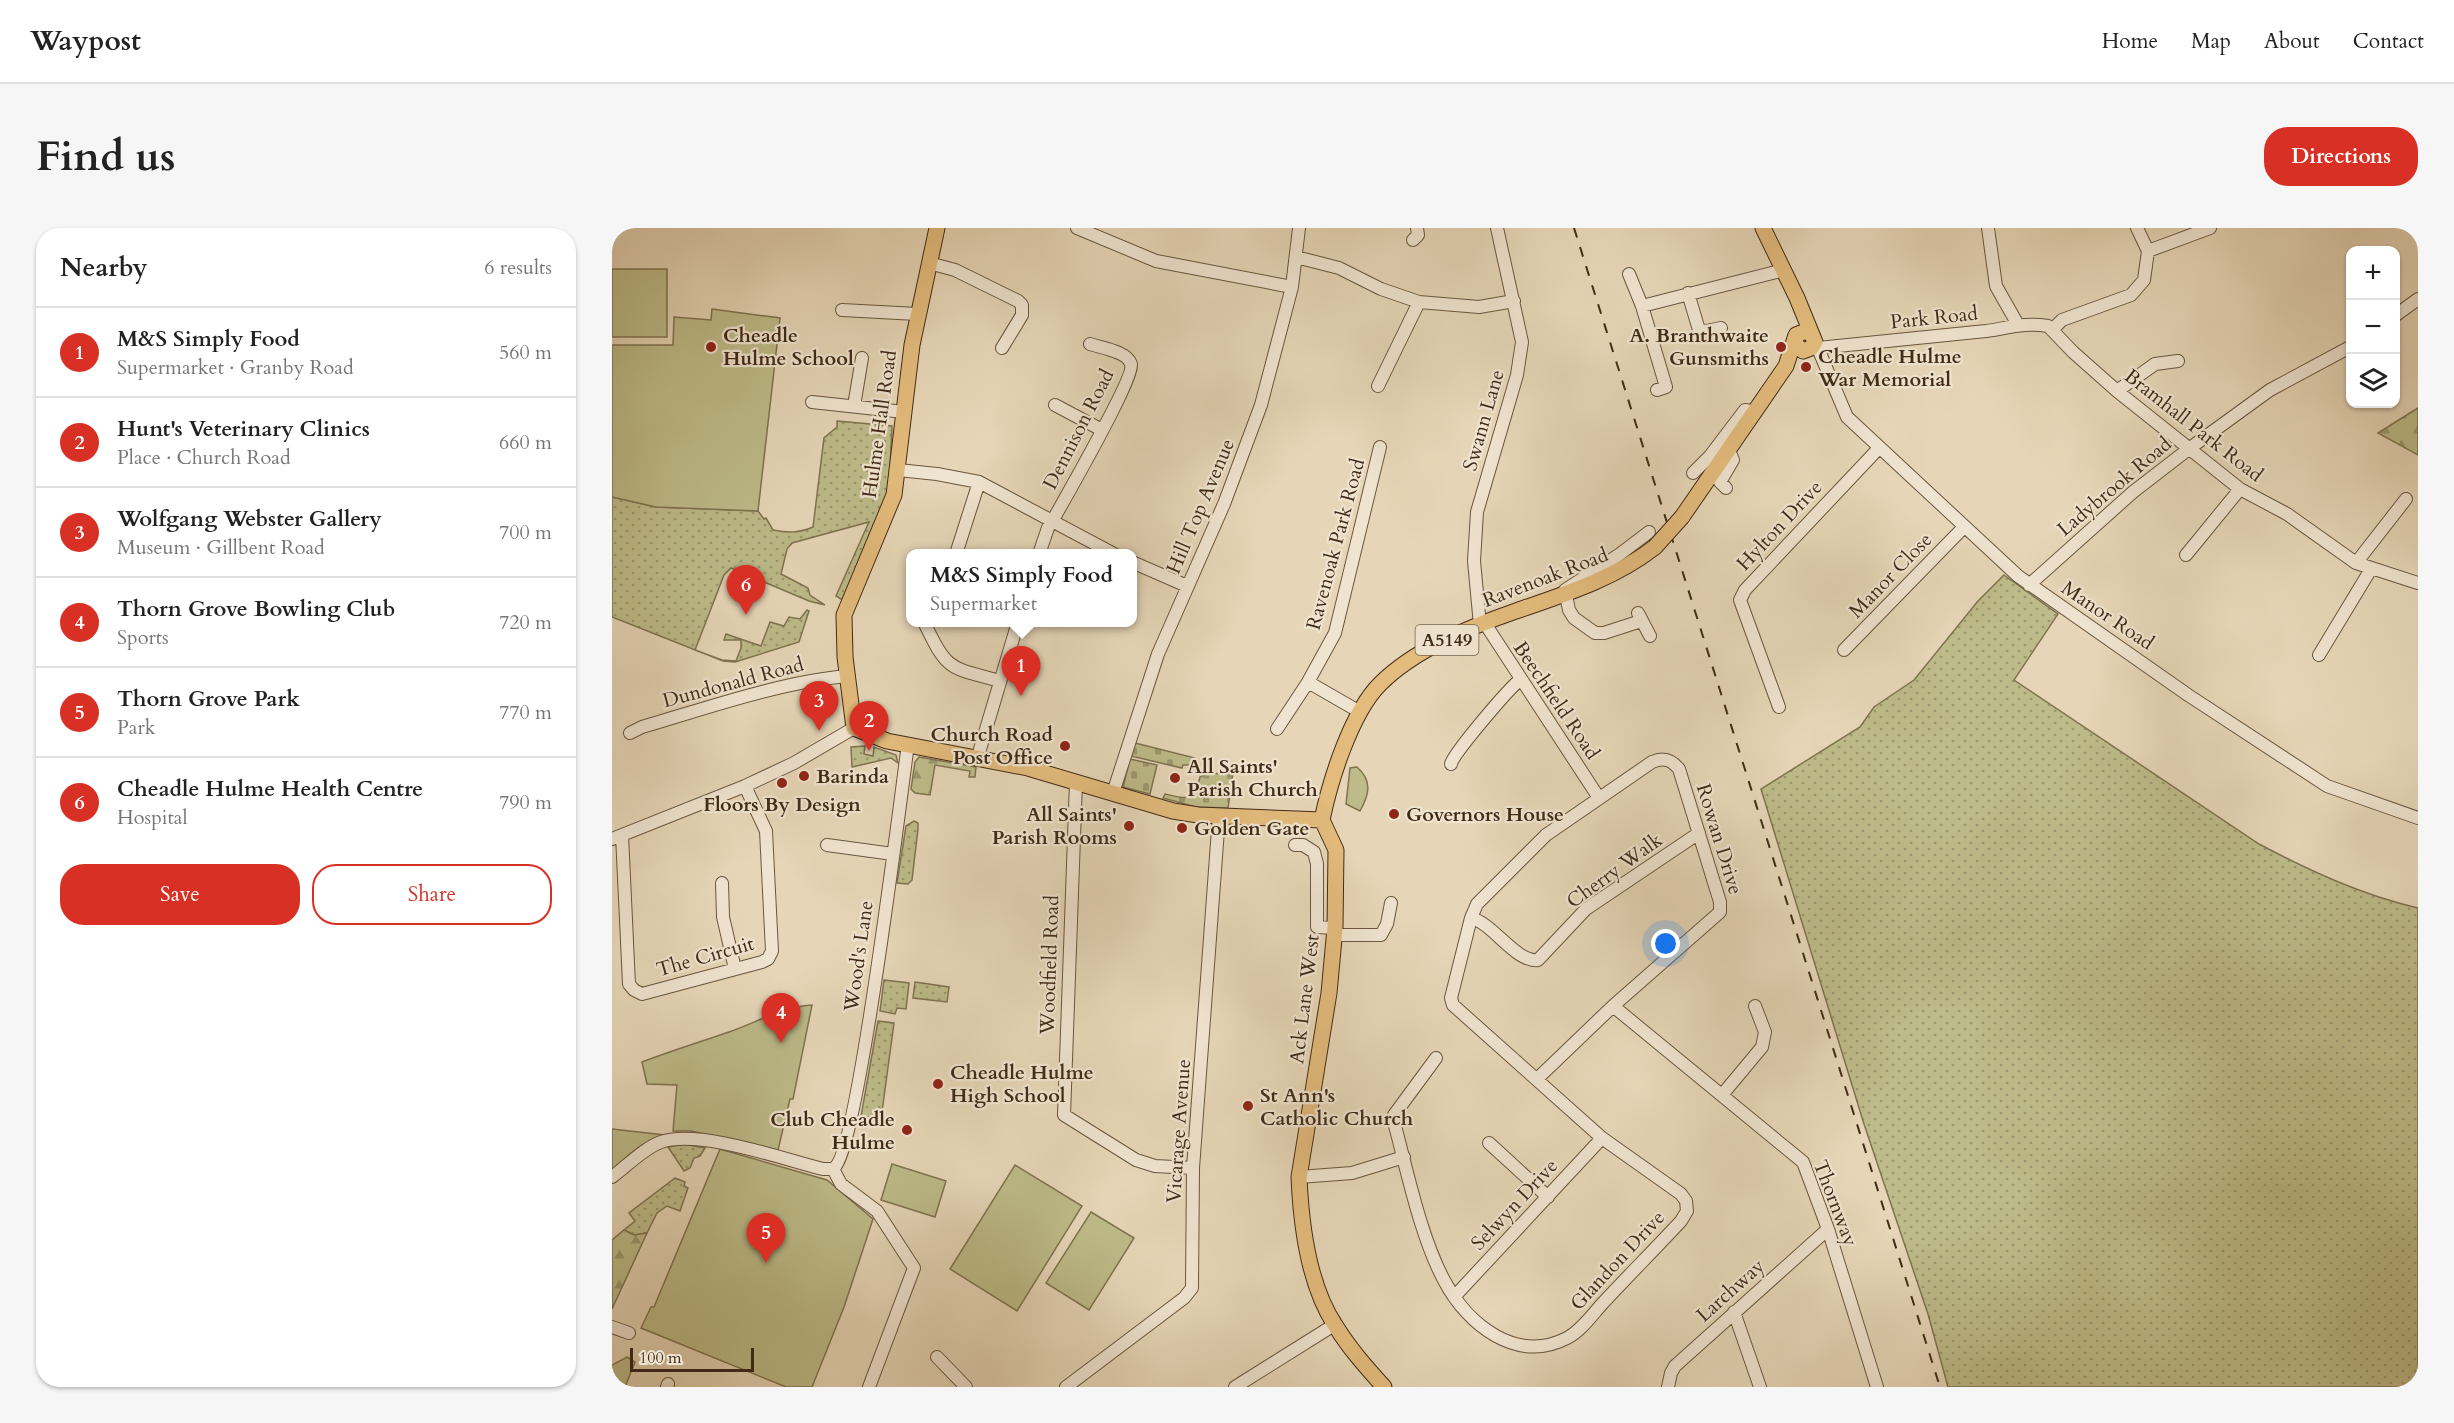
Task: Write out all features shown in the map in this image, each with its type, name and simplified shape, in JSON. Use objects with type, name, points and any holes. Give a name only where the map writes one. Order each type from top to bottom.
[{"type":"main road","name":"Hulme Hall Road","points":[[854,728],[838,612],[886,516],[898,470],[918,314],[937,228]]},
{"type":"main road","name":"A5149","points":[[1763,228],[1797,298],[1807,342]]},
{"type":"main road","name":"Ravenoak Road","points":[[1322,820],[1328,788],[1360,712],[1379,685],[1400,666],[1482,623],[1566,594],[1613,574],[1655,547],[1682,517],[1786,366],[1807,342]]},
{"type":"main road","points":[[854,728],[868,735],[978,756],[1173,810],[1219,816],[1322,820]]},
{"type":"main road","name":"Ack Lane West","points":[[1322,820],[1336,850],[1334,932],[1329,993],[1299,1177],[1300,1206],[1312,1269],[1334,1325],[1384,1387]]},
{"type":"street","points":[[1077,228],[1156,261],[1292,286]]},
{"type":"street","name":"Hill Top Avenue","points":[[1113,793],[1149,680],[1246,449],[1261,405],[1292,286],[1299,228]]},
{"type":"street","name":"Swann Lane","points":[[1482,623],[1474,561],[1477,512],[1522,356],[1522,342],[1514,301],[1497,228]]},
{"type":"street","points":[[1988,228],[1996,286],[2017,323]]},
{"type":"street","points":[[2053,329],[2062,321],[2131,296],[2144,280],[2148,251],[2137,228]]},
{"type":"street","points":[[2148,251],[2210,228]]},
{"type":"street","points":[[1296,257],[1339,268],[1381,289],[1419,302],[1479,307],[1514,301]]},
{"type":"street","points":[[929,263],[955,270],[1022,305],[1022,315],[1002,348]]},
{"type":"street","points":[[1642,306],[1784,270]]},
{"type":"street","points":[[1629,274],[1642,306],[1666,387],[1658,390]]},
{"type":"street","points":[[1688,293],[1699,330],[1721,328]]},
{"type":"street","points":[[2400,312],[2418,299]]},
{"type":"street","points":[[1378,386],[1419,302]]},
{"type":"street","points":[[842,310],[918,314]]},
{"type":"street","name":"Park Road","points":[[1807,342],[1986,331],[2008,328],[2017,323],[2053,329]]},
{"type":"street","name":"Bramhall Park Road","points":[[2053,329],[2073,352],[2117,391],[2240,489],[2287,514],[2356,562],[2371,569],[2418,583]]},
{"type":"street","name":"Manor Road","points":[[1807,342],[1828,376],[1847,417],[1998,560],[2029,585],[2327,786],[2418,818]]},
{"type":"street","name":"Dennison Road","points":[[1041,549],[1052,520],[1117,402],[1131,370],[1131,364],[1119,354],[1090,344]]},
{"type":"street","name":"Ladybrook Road","points":[[2029,585],[2133,492],[2190,448],[2270,390],[2346,349]]},
{"type":"street","points":[[854,406],[862,358]]},
{"type":"street","points":[[2117,391],[2155,364],[2178,361]]},
{"type":"street","points":[[812,402],[904,412]]},
{"type":"street","points":[[1055,405],[1102,430]]},
{"type":"street","name":"Ravenoak Road","points":[[1693,473],[1710,456],[1745,410],[1755,412]]},
{"type":"street","name":"Ravenoak Park Road","points":[[1277,729],[1308,682],[1335,633],[1380,447]]},
{"type":"street","name":"Hylton Drive","points":[[1779,707],[1740,600],[1745,590],[1879,448]]},
{"type":"street","name":"Ravenoak Road","points":[[1726,488],[1720,482],[1733,460],[1729,450]]},
{"type":"street","points":[[898,470],[979,482],[1105,549]]},
{"type":"street","points":[[958,549],[979,482]]},
{"type":"street","points":[[2186,555],[2240,489]]},
{"type":"street","points":[[2356,562],[2406,499]]},
{"type":"street","name":"Manor Close","points":[[1844,650],[1964,527]]},
{"type":"street","points":[[1649,532],[1620,554],[1569,585],[1565,590],[1569,610],[1574,618],[1595,633],[1604,633],[1640,617],[1650,636]]},
{"type":"street","points":[[1137,564],[1187,586]]},
{"type":"street","points":[[2319,655],[2371,569]]},
{"type":"street","name":"Beechfield Road","points":[[1482,623],[1599,798]]},
{"type":"street","points":[[927,627],[945,663],[952,668],[1000,681]]},
{"type":"street","points":[[978,756],[1016,627]]},
{"type":"street","name":"Dundonald Road","points":[[630,733],[642,727],[789,686],[818,679],[847,676]]},
{"type":"street","points":[[1452,754],[1478,729],[1495,704],[1520,680]]},
{"type":"street","points":[[1308,682],[1360,712]]},
{"type":"street","points":[[617,837],[745,786],[794,763],[854,728]]},
{"type":"street","name":"Wood's Lane","points":[[833,1169],[841,1162],[852,1116],[875,984],[908,744]]},
{"type":"street","name":"Rowan Drive","points":[[1538,1078],[1613,1005],[1720,912],[1720,902],[1679,769],[1668,760],[1660,758],[1599,798]]},
{"type":"street","name":"Woodfield Road","points":[[1076,782],[1065,1115],[1136,1160],[1155,1166],[1193,1168]]},
{"type":"street","name":"The Circuit","points":[[617,837],[629,984],[634,990],[642,994],[768,959],[772,951],[766,831],[745,786]]},
{"type":"street","name":"Glandon Drive","points":[[1436,1058],[1394,1115],[1394,1122],[1431,1250],[1454,1297],[1495,1337],[1536,1348],[1568,1338],[1681,1221],[1688,1212],[1686,1200],[1681,1194],[1602,1138],[1538,1078],[1453,1005],[1452,990],[1471,918],[1477,904],[1546,835],[1599,798]]},
{"type":"street","name":"Vicarage Avenue","points":[[1066,1387],[1184,1298],[1192,1288],[1193,1168],[1219,816]]},
{"type":"street","name":"Cherry Walk","points":[[1471,918],[1480,921],[1525,958],[1538,960],[1586,909],[1699,833]]},
{"type":"street","points":[[827,845],[893,854]]},
{"type":"street","points":[[1295,845],[1303,845],[1314,852],[1317,864],[1313,927],[1334,932],[1381,935],[1387,924],[1391,903]]},
{"type":"street","points":[[719,887],[723,917],[735,969]]},
{"type":"street","name":"Thornway","points":[[1613,1005],[1803,1162],[1828,1229],[1877,1387]]},
{"type":"street","points":[[1722,1095],[1762,1047],[1765,1032],[1755,1006]]},
{"type":"street","points":[[612,1176],[657,1143],[684,1137],[718,1142],[823,1169],[833,1169],[841,1184],[877,1211],[914,1268],[869,1387]]},
{"type":"street","name":"Selwyn Drive","points":[[1454,1297],[1602,1138]]},
{"type":"street","points":[[1489,1143],[1548,1197]]},
{"type":"street","points":[[1299,1177],[1352,1173],[1404,1157]]},
{"type":"street","name":"Larchway","points":[[1668,1387],[1675,1366],[1828,1229]]},
{"type":"street","points":[[1734,1312],[1760,1387]]},
{"type":"street","points":[[1235,1387],[1334,1325]]},
{"type":"street","points":[[612,1327],[629,1333]]},
{"type":"street","points":[[937,1357],[966,1387]]},
{"type":"green space","points":[[612,269],[667,269],[667,337],[612,337]]},
{"type":"green space","points":[[712,309],[780,318],[758,511],[656,507],[612,497],[612,345],[673,345],[674,317],[711,320]]},
{"type":"green space","points":[[2418,408],[2418,455],[2378,433]]},
{"type":"green space","points":[[837,421],[892,426],[889,491],[844,601],[836,596],[869,522],[792,543],[787,549],[781,574],[808,588],[810,595],[825,605],[809,601],[731,568],[724,575],[695,650],[612,617],[612,497],[656,507],[758,511],[764,519],[766,518],[773,530],[789,532],[803,530],[813,527],[824,438],[837,427]]},
{"type":"green space","points":[[2004,575],[2058,614],[2014,680],[2259,844],[2337,881],[2397,903],[2418,908],[2418,1387],[1948,1387],[1928,1314],[1864,1124],[1761,789],[1860,727],[1874,707],[1914,680],[1978,601]]},
{"type":"green space","points":[[807,610],[809,611],[799,642],[735,662],[723,661],[699,651],[722,660],[736,661],[741,648],[741,640],[724,640],[726,634],[761,646],[770,622],[784,626],[789,617],[800,619]]},
{"type":"green space","points":[[1135,743],[1195,758],[1194,765],[1183,765],[1182,768],[1131,756]]},
{"type":"green space","points":[[865,746],[864,754],[873,756],[874,747],[896,755],[898,763],[891,758],[852,767],[851,747]]},
{"type":"green space","points":[[919,757],[976,767],[975,777],[969,777],[970,771],[935,765],[930,795],[915,793],[911,789],[915,762]]},
{"type":"green space","points":[[1130,759],[1157,765],[1150,794],[1123,787]]},
{"type":"green space","points":[[1357,767],[1362,772],[1368,788],[1360,811],[1346,804],[1350,768]]},
{"type":"green space","points":[[1233,773],[1228,808],[1196,807],[1163,798],[1165,794],[1179,797],[1193,795],[1200,777],[1206,774]]},
{"type":"green space","points":[[914,821],[918,823],[918,829],[912,880],[908,884],[897,883],[906,826]]},
{"type":"green space","points":[[884,980],[909,983],[906,1009],[897,1008],[895,1014],[880,1011]]},
{"type":"green space","points":[[915,982],[949,987],[947,1002],[913,998]]},
{"type":"green space","points":[[812,1005],[793,1099],[790,1099],[778,1150],[691,1131],[673,1131],[677,1085],[647,1084],[642,1062],[780,1012]]},
{"type":"green space","points":[[878,1021],[894,1023],[881,1119],[861,1116]]},
{"type":"green space","points":[[612,1129],[665,1135],[670,1139],[612,1174]]},
{"type":"green space","points":[[684,1144],[705,1148],[700,1156],[694,1158],[690,1168],[684,1171],[668,1147]]},
{"type":"green space","points":[[720,1149],[827,1180],[873,1219],[844,1307],[812,1387],[786,1387],[641,1328],[651,1307],[654,1307]]},
{"type":"green space","points":[[892,1164],[946,1181],[935,1217],[881,1200]]},
{"type":"green space","points":[[1015,1165],[1082,1206],[1017,1311],[950,1269]]},
{"type":"green space","points":[[675,1178],[685,1182],[684,1186],[688,1188],[680,1211],[667,1206],[657,1213],[647,1233],[634,1235],[624,1230],[635,1221],[629,1213]]},
{"type":"green space","points":[[1091,1212],[1134,1238],[1089,1310],[1046,1283]]},
{"type":"green space","points":[[624,1230],[634,1235],[647,1233],[612,1309],[612,1240]]},
{"type":"green space","points":[[627,1357],[635,1362],[625,1387],[612,1387],[612,1365]]},
{"type":"railway","points":[[1574,228],[1940,1387]]},
{"type":"place","name":"Cheadle Hulme School","points":[[711,347]]},
{"type":"place","name":"A. Branthwaite Gunsmiths","points":[[1781,347]]},
{"type":"place","name":"Cheadle Hulme War Memorial","points":[[1806,367]]},
{"type":"place","name":"Cheadle Hulme Health Centre","points":[[746,615]]},
{"type":"place","name":"M&S Simply Food","points":[[1021,696]]},
{"type":"place","name":"Wolfgang Webster Gallery","points":[[819,731]]},
{"type":"place","name":"Church Road Post Office","points":[[1065,746]]},
{"type":"place","name":"Hunt's Veterinary Clinics","points":[[869,751]]},
{"type":"place","name":"Barinda","points":[[804,776]]},
{"type":"place","name":"All Saints' Parish Church","points":[[1175,778]]},
{"type":"place","name":"Floors By Design","points":[[782,783]]},
{"type":"place","name":"Governors House","points":[[1394,814]]},
{"type":"place","name":"All Saints' Parish Rooms","points":[[1129,826]]},
{"type":"place","name":"Golden Gate","points":[[1182,828]]},
{"type":"place","name":"Thorn Grove Bowling Club","points":[[781,1043]]},
{"type":"place","name":"Cheadle Hulme High School","points":[[938,1084]]},
{"type":"place","name":"St Ann's Catholic Church","points":[[1248,1106]]},
{"type":"place","name":"Club Cheadle Hulme","points":[[907,1130]]},
{"type":"place","name":"Thorn Grove Park","points":[[766,1263]]}]
